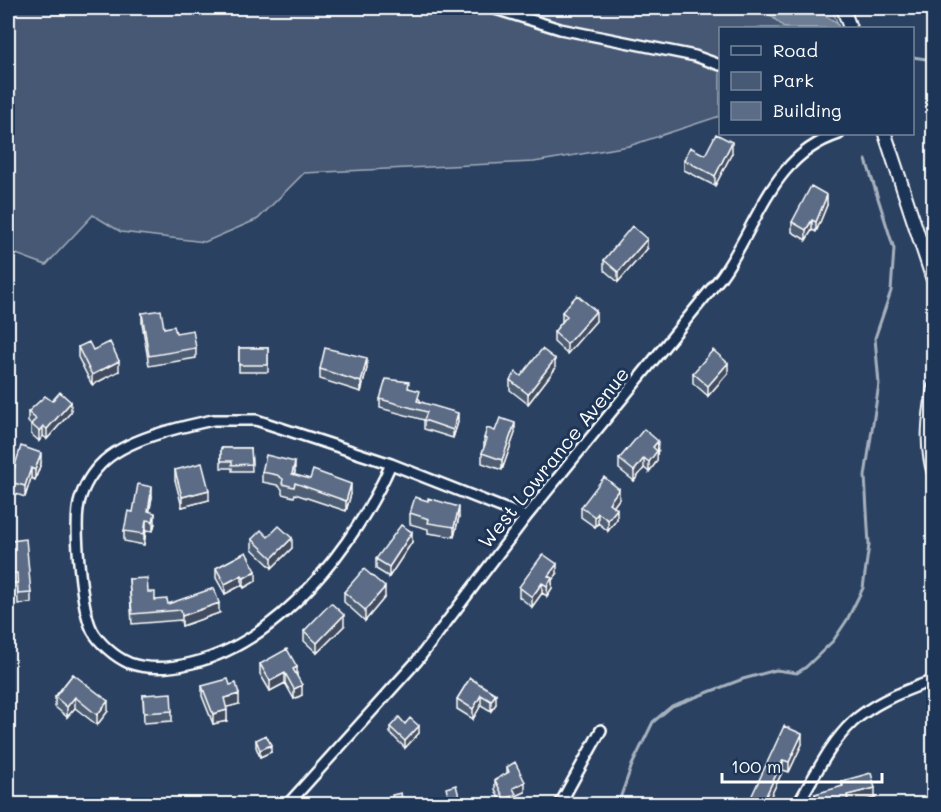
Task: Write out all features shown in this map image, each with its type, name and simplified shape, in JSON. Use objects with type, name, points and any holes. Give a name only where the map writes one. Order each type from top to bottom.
[{"type":"street","points":[[492,8],[560,29],[695,56],[719,65]]},
{"type":"street","points":[[843,8],[850,27]]},
{"type":"street","points":[[885,135],[932,269],[933,282]]},
{"type":"street","name":"West Lowrance Avenue","points":[[288,804],[417,660],[526,517],[721,277],[737,254],[778,178],[794,159],[823,136]]},
{"type":"street","points":[[933,388],[928,422],[928,445],[933,474]]},
{"type":"street","points":[[391,464],[374,500],[351,537],[313,582],[269,626],[237,648],[210,659],[153,668],[122,658],[108,650],[93,630],[84,607],[77,533],[78,507],[86,483],[101,463],[132,445],[182,426],[213,420],[256,420],[391,464],[526,517]]},
{"type":"street","points":[[798,804],[829,750],[850,721],[879,701],[933,680]]},
{"type":"street","points":[[560,804],[601,730]]},
{"type":"green space","points":[[8,8],[832,8],[839,27],[719,27],[719,116],[629,146],[534,162],[304,173],[258,219],[205,242],[121,232],[93,215],[46,265],[8,251]]},
{"type":"shaded area","points":[[762,8],[812,8],[836,22],[838,27],[784,27]]},
{"type":"building","points":[[716,134],[732,142],[715,176],[684,160],[690,147],[705,155]]},
{"type":"building","points":[[811,186],[827,195],[816,222],[812,220],[806,230],[792,222]]},
{"type":"building","points":[[632,226],[647,239],[618,272],[604,260]]},
{"type":"building","points":[[577,295],[596,311],[567,344],[554,332],[567,316],[562,312]]},
{"type":"building","points":[[161,310],[164,328],[174,326],[176,333],[193,330],[196,348],[149,356],[142,313]]},
{"type":"building","points":[[89,342],[93,350],[110,342],[119,361],[92,375],[78,347]]},
{"type":"building","points":[[239,348],[268,348],[268,365],[239,365]]},
{"type":"building","points":[[325,348],[367,358],[361,382],[320,369]]},
{"type":"building","points":[[542,349],[555,359],[528,394],[510,380],[516,372],[521,376]]},
{"type":"building","points":[[713,350],[728,363],[708,386],[693,373]]},
{"type":"building","points":[[386,379],[409,382],[408,388],[420,391],[417,401],[458,413],[453,430],[424,420],[427,412],[380,399]]},
{"type":"building","points":[[60,392],[71,402],[47,429],[43,426],[39,431],[31,424],[36,419],[28,412],[45,396],[52,401]]},
{"type":"building","points":[[500,418],[515,423],[502,460],[482,453],[487,439],[484,438],[487,428],[495,431]]},
{"type":"building","points":[[644,429],[658,441],[653,447],[657,451],[649,462],[644,458],[634,471],[619,459]]},
{"type":"building","points":[[21,446],[41,453],[35,470],[31,468],[25,486],[10,482]]},
{"type":"building","points":[[221,448],[251,448],[252,464],[232,465],[232,461],[221,461]]},
{"type":"building","points":[[266,455],[295,462],[292,474],[310,479],[313,470],[351,484],[346,501],[295,483],[294,487],[282,484],[283,479],[277,475],[262,472]]},
{"type":"building","points":[[202,463],[209,490],[182,497],[175,470]]},
{"type":"building","points":[[604,477],[619,489],[609,503],[617,509],[608,520],[598,513],[595,517],[581,507]]},
{"type":"building","points":[[138,484],[152,487],[148,511],[155,513],[153,521],[146,520],[144,534],[124,531],[128,511],[133,512]]},
{"type":"building","points":[[415,497],[428,501],[428,498],[459,507],[454,527],[428,523],[429,519],[410,513]]},
{"type":"building","points":[[401,525],[412,532],[389,567],[376,559]]},
{"type":"building","points":[[279,526],[292,538],[272,558],[252,539],[261,530],[268,537]]},
{"type":"building","points":[[26,539],[31,593],[18,594],[17,573],[8,573],[8,555],[12,554],[11,541]]},
{"type":"building","points":[[246,552],[256,571],[244,578],[242,575],[225,584],[216,568]]},
{"type":"building","points":[[543,554],[557,564],[548,576],[552,578],[547,586],[542,583],[532,597],[519,587]]},
{"type":"building","points":[[364,569],[385,587],[365,610],[344,592]]},
{"type":"building","points":[[147,578],[148,592],[155,592],[155,600],[167,599],[168,604],[214,588],[219,603],[182,616],[181,610],[132,614],[129,579]]},
{"type":"building","points":[[331,603],[344,615],[317,643],[304,631]]},
{"type":"building","points":[[287,649],[297,667],[293,669],[302,685],[294,689],[285,673],[270,681],[260,664]]},
{"type":"building","points":[[73,674],[108,701],[97,715],[75,697],[67,707],[55,697]]},
{"type":"building","points":[[470,678],[496,694],[491,701],[481,695],[473,709],[457,699]]},
{"type":"building","points":[[228,679],[230,685],[236,683],[239,694],[224,698],[227,710],[213,714],[202,686]]},
{"type":"building","points":[[171,693],[172,711],[144,713],[143,695]]},
{"type":"building","points":[[399,717],[405,724],[410,718],[419,726],[405,741],[390,727]]},
{"type":"building","points":[[784,726],[802,734],[789,762],[783,760],[762,804],[748,804]]},
{"type":"building","points":[[266,735],[271,745],[260,750],[256,740]]},
{"type":"building","points":[[515,762],[525,782],[513,788],[516,794],[505,800],[495,780],[509,772],[507,767]]},
{"type":"building","points":[[871,773],[875,788],[847,795],[848,800],[833,804],[818,804],[815,794],[843,786],[842,781]]},
{"type":"building","points":[[456,785],[461,804],[444,804],[443,797],[448,796],[446,788]]},
{"type":"building","points":[[401,793],[403,804],[378,803],[393,800],[392,795]]},
{"type":"waterway","points":[[914,57],[934,60]]},
{"type":"waterway","points":[[618,804],[632,765],[653,722],[672,706],[743,679],[776,670],[797,673],[833,641],[847,620],[863,588],[869,545],[865,476],[879,384],[875,338],[891,291],[894,249],[866,160]]}]
